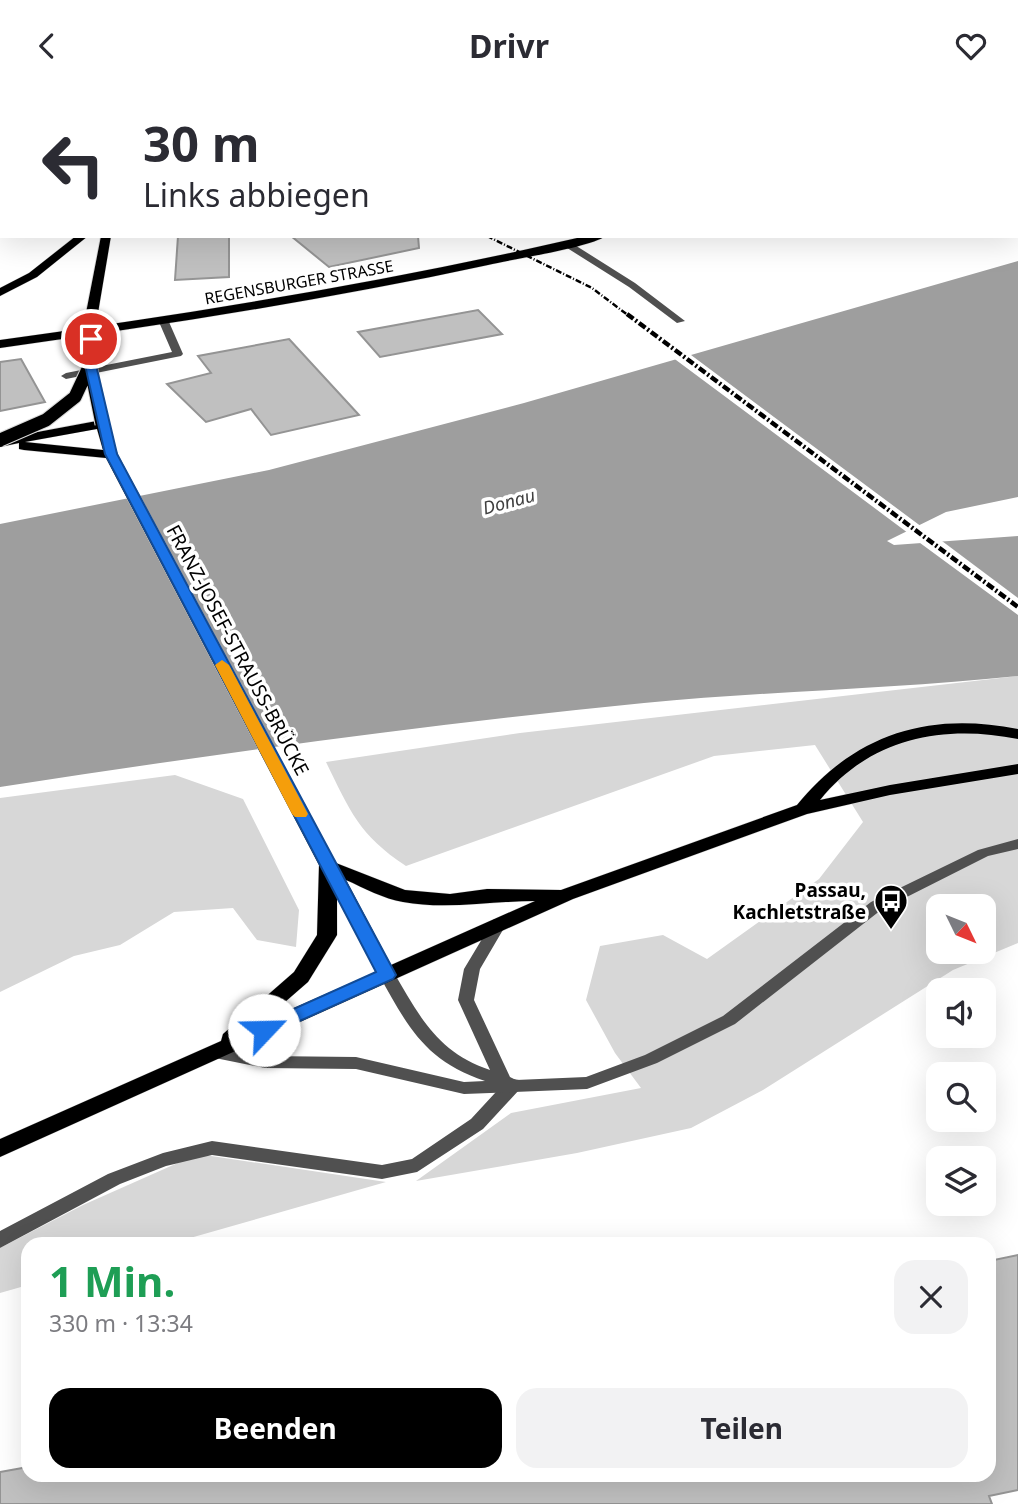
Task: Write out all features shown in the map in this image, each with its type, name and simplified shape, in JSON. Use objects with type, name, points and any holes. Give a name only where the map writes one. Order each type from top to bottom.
[{"type":"main road","points":[[0,293],[33,275],[80,238]]},
{"type":"main road","points":[[547,238],[564,245]]},
{"type":"main road","name":"REGENSBURGER STRASSE","points":[[0,344],[164,322],[444,272],[593,238]]},
{"type":"main road","points":[[0,443],[46,420],[75,397],[90,365],[92,313],[107,239]]},
{"type":"main road","name":"FRANZ-JOSEF-STRAUSS-BRÜCKE","points":[[90,365],[111,454],[387,975]]},
{"type":"main road","points":[[0,443],[102,424]]},
{"type":"main road","points":[[0,443],[111,454]]},
{"type":"main road","points":[[803,809],[820,784],[886,740],[932,729],[974,727],[1018,734]]},
{"type":"main road","points":[[0,1148],[566,895],[803,809],[890,790],[1018,769]]},
{"type":"main road","points":[[215,1052],[301,977],[327,935],[328,866],[402,896],[450,900],[487,895],[566,895]]},
{"type":"street","points":[[564,245],[632,285],[680,321]]},
{"type":"street","points":[[66,376],[178,354],[164,322]]},
{"type":"street","points":[[215,1052],[265,1062],[356,1063],[464,1088],[508,1083],[587,1083],[651,1059],[729,1020],[876,906],[983,853],[1018,844]]},
{"type":"street","points":[[499,923],[472,969],[466,1000],[508,1083]]},
{"type":"street","points":[[387,975],[413,1020],[443,1053],[465,1068],[508,1083]]},
{"type":"street","points":[[0,1240],[114,1179],[163,1160],[212,1148],[382,1172],[417,1165],[477,1123],[508,1083]]},
{"type":"shaded area","points":[[1018,676],[1018,943],[996,952],[996,894],[926,894],[926,964],[967,964],[940,978],[926,978],[926,987],[763,1090],[691,1128],[577,1153],[416,1181],[511,1113],[641,1088],[615,1053],[586,1000],[600,946],[663,935],[707,959],[819,879],[863,822],[815,745],[714,756],[406,866],[377,844],[357,821],[326,762],[520,733]]},
{"type":"shaded area","points":[[175,775],[243,799],[299,910],[296,947],[257,940],[233,908],[174,912],[120,945],[74,956],[0,992],[0,798]]},
{"type":"shaded area","points":[[198,1154],[386,1182],[194,1237],[21,1237],[83,1205]]},
{"type":"shaded area","points":[[21,1237],[21,1287],[0,1293],[0,1248]]},
{"type":"water","name":"Donau","points":[[1018,261],[1018,497],[946,512],[887,541],[894,545],[1018,536],[1018,676],[691,699],[563,711],[322,741],[0,787],[0,524],[269,470],[524,403]]},
{"type":"pier","points":[[687,352],[922,527],[908,533],[672,357]]},
{"type":"pier","points":[[938,538],[1018,598],[1018,615],[916,540]]},
{"type":"building","points":[[178,238],[229,238],[229,277],[175,280]]},
{"type":"building","points":[[293,238],[418,238],[419,248],[329,267]]},
{"type":"building","points":[[478,310],[502,334],[380,357],[358,332]]},
{"type":"building","points":[[289,339],[359,415],[271,435],[251,409],[206,422],[167,384],[211,373],[198,356]]},
{"type":"building","points":[[21,359],[45,402],[0,411],[0,362]]},
{"type":"building","points":[[1018,1255],[1018,1490],[989,1496],[992,1504],[0,1504],[0,1472],[21,1468],[21,1482],[996,1482],[996,1260]]},
{"type":"railway","points":[[491,238],[592,288],[629,316]]},
{"type":"railway","points":[[627,314],[1018,607]]},
{"type":"slow traffic","points":[[222,665],[300,814]]},
{"type":"place","name":"Passau, Kachletstraße","points":[[891,931]]},
{"type":"route","points":[[91,339],[90,365],[111,454],[387,975],[264,1030]]}]
